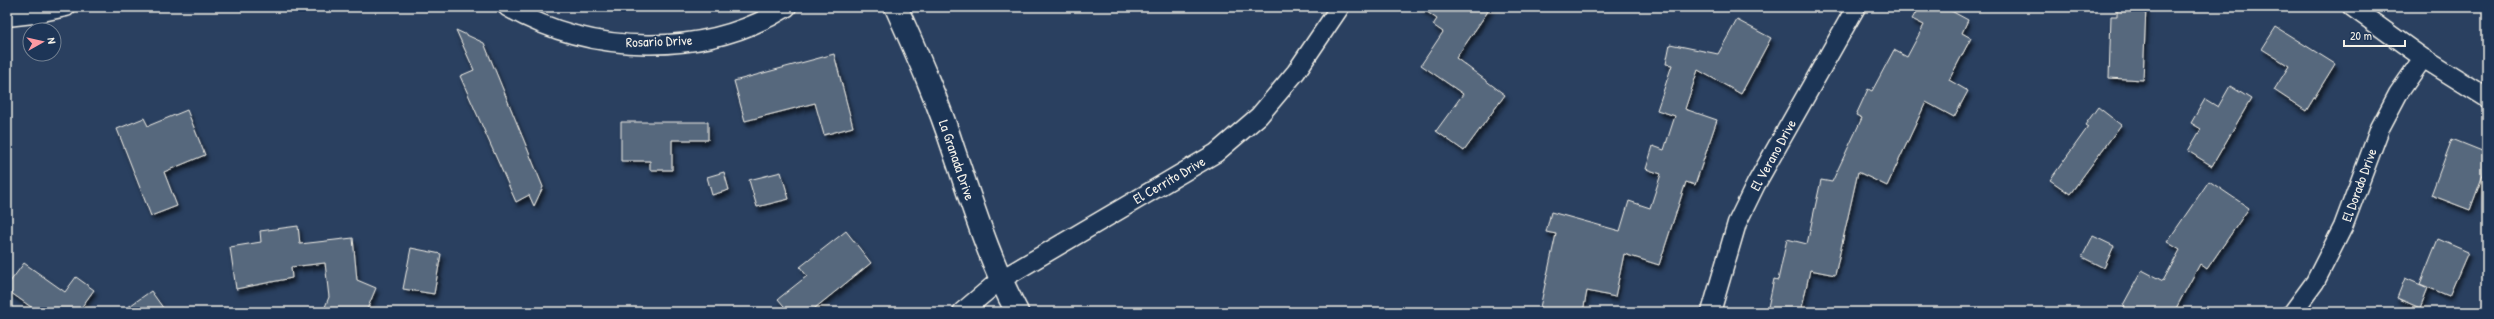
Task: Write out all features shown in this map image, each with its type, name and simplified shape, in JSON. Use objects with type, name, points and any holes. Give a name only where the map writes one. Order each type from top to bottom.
[{"type":"street","points":[[7,17],[66,7]]},
{"type":"street","name":"Rosario Drive","points":[[507,7],[546,26],[593,40],[635,45],[692,42],[743,28],[787,7]]},
{"type":"street","name":"La Granada Drive","points":[[896,7],[923,67],[1000,280],[1017,312]]},
{"type":"street","name":"El Cerrito Drive","points":[[962,312],[1000,280],[1216,153],[1259,116],[1296,72],[1340,7]]},
{"type":"street","name":"El Verano Drive","points":[[1711,312],[1737,223],[1756,184],[1856,7]]},
{"type":"street","points":[[2352,7],[2423,58],[2487,98]]},
{"type":"street","name":"El Dorado Drive","points":[[2293,312],[2315,282],[2343,227],[2380,128],[2398,94],[2423,58]]},
{"type":"building","points":[[1420,7],[1491,7],[1456,58],[1505,95],[1464,151],[1436,131],[1463,94],[1421,65],[1443,32],[1433,25],[1437,19]]},
{"type":"building","points":[[1919,7],[1944,7],[1968,20],[1962,33],[1971,38],[1949,80],[1968,91],[1954,117],[1926,102],[1887,186],[1858,172],[1835,275],[1810,270],[1801,312],[1767,312],[1774,279],[1778,280],[1787,239],[1807,244],[1821,180],[1832,182],[1862,118],[1856,115],[1868,89],[1872,91],[1894,50],[1907,57],[1924,25],[1912,19]]},
{"type":"building","points":[[2117,7],[2146,7],[2143,80],[2109,78],[2111,16],[2117,16]]},
{"type":"building","points":[[1737,20],[1771,38],[1741,94],[1698,70],[1685,109],[1717,120],[1695,185],[1686,182],[1659,265],[1624,254],[1615,297],[1587,291],[1583,312],[1539,312],[1556,234],[1546,232],[1551,212],[1620,231],[1629,201],[1650,208],[1661,174],[1646,169],[1653,146],[1664,150],[1675,116],[1657,110],[1672,65],[1666,64],[1670,44],[1718,54]]},
{"type":"building","points":[[2276,27],[2335,64],[2306,111],[2274,90],[2289,66],[2262,49]]},
{"type":"building","points":[[456,30],[484,43],[543,187],[534,206],[529,195],[516,202],[460,76],[474,70]]},
{"type":"building","points":[[834,54],[853,127],[824,135],[815,103],[745,121],[734,81]]},
{"type":"building","points":[[2230,86],[2251,99],[2212,166],[2188,151],[2201,129],[2191,123],[2205,99],[2218,107]]},
{"type":"building","points":[[2098,107],[2121,125],[2070,194],[2050,180],[2088,127],[2085,125]]},
{"type":"building","points":[[187,110],[205,155],[164,172],[177,206],[151,216],[117,129],[144,118],[148,126]]},
{"type":"building","points":[[621,122],[708,122],[708,140],[672,140],[672,170],[650,170],[650,161],[621,161]]},
{"type":"building","points":[[2452,139],[2487,153],[2487,164],[2470,210],[2431,195]]},
{"type":"building","points":[[724,172],[729,190],[712,195],[707,177]]},
{"type":"building","points":[[781,172],[789,199],[757,207],[749,180]]},
{"type":"building","points":[[2209,181],[2249,208],[2207,269],[2200,264],[2174,312],[2122,312],[2125,306],[2123,305],[2142,270],[2163,281],[2180,250],[2167,242]]},
{"type":"building","points":[[298,226],[300,244],[353,238],[357,280],[376,288],[366,312],[323,312],[329,297],[325,263],[291,267],[292,278],[236,289],[230,247],[261,242],[260,231]]},
{"type":"building","points":[[846,231],[871,263],[810,312],[789,312],[778,299],[807,276],[800,267]]},
{"type":"building","points":[[2093,236],[2114,246],[2104,268],[2082,257]]},
{"type":"building","points":[[2438,239],[2468,252],[2449,296],[2420,284]]},
{"type":"building","points":[[411,248],[441,254],[434,294],[403,289]]},
{"type":"building","points":[[24,263],[65,292],[76,277],[94,290],[78,312],[38,312],[7,290],[7,286]]},
{"type":"building","points":[[2405,278],[2428,288],[2420,308],[2397,298]]},
{"type":"building","points":[[151,291],[166,312],[121,312]]}]
